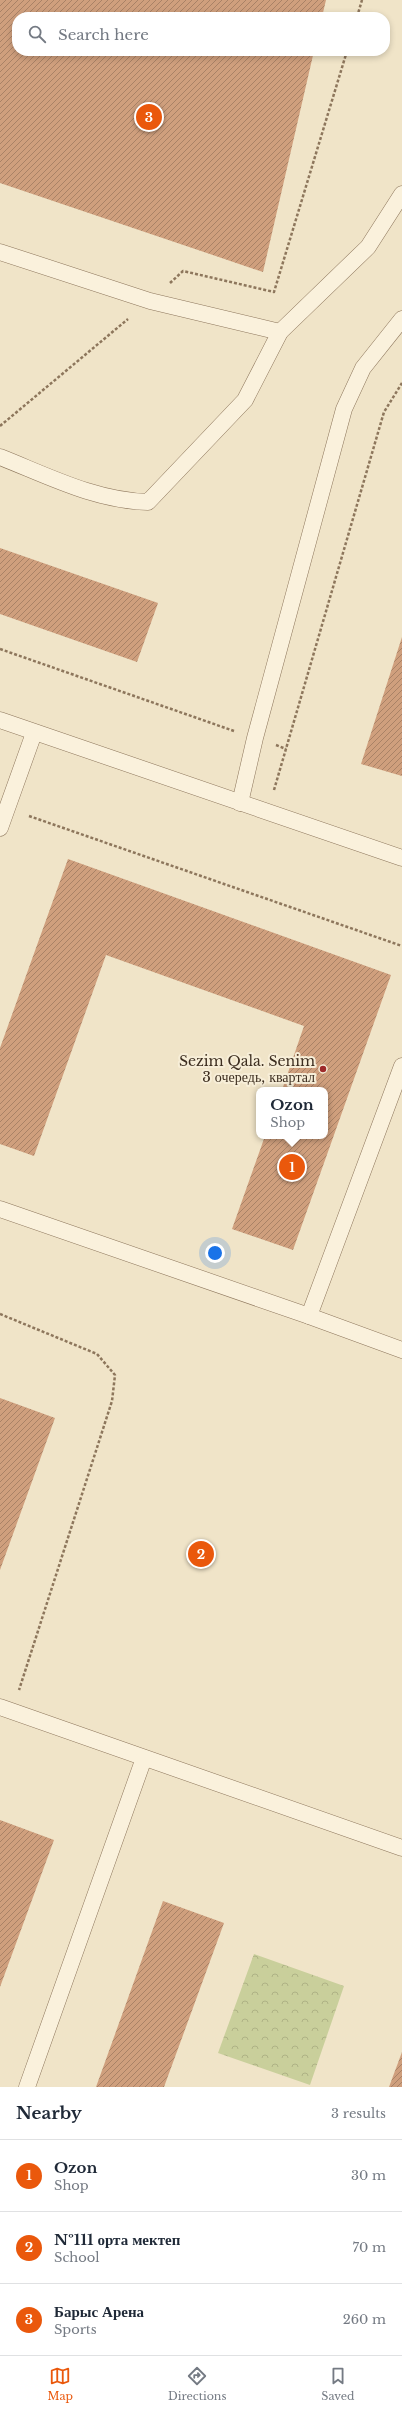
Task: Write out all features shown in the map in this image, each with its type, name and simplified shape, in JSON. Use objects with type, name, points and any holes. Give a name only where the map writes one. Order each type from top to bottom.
[{"type":"lane","points":[[0,457],[91,493],[126,502],[148,502],[245,400],[280,332],[368,247],[402,194]]},
{"type":"lane","points":[[0,252],[150,301],[280,332]]},
{"type":"lane","points":[[240,803],[255,738],[344,409],[363,368],[402,319]]},
{"type":"lane","points":[[0,720],[34,733],[402,858]]},
{"type":"lane","points":[[0,828],[34,733]]},
{"type":"lane","points":[[309,1316],[402,1066]]},
{"type":"lane","points":[[0,1209],[309,1316],[402,1350]]},
{"type":"lane","points":[[6,1709],[402,1848]]},
{"type":"lane","points":[[27,2087],[144,1758]]},
{"type":"path","points":[[358,12],[362,0]]},
{"type":"path","points":[[0,426],[150,301],[183,271],[274,292],[345,56]]},
{"type":"path","points":[[268,812],[384,412],[402,383]]},
{"type":"path","points":[[0,649],[286,749]]},
{"type":"path","points":[[7,808],[402,946]]},
{"type":"path","points":[[0,1314],[97,1354],[115,1375],[112,1400],[6,1709]]},
{"type":"green space","points":[[254,1954],[344,1986],[310,2085],[218,2053]]},
{"type":"building","points":[[0,0],[326,0],[323,12],[12,12],[12,56],[313,56],[263,272],[0,183]]},
{"type":"building","points":[[0,548],[158,603],[137,662],[0,614]]},
{"type":"building","points":[[402,637],[402,776],[361,764]]},
{"type":"building","name":"Sezim Qala. Senim 3 очередь, квартал","points":[[68,859],[391,975],[293,1250],[232,1229],[264,1139],[328,1139],[328,1087],[283,1087],[304,1026],[106,955],[34,1156],[0,1144],[0,1048]]},
{"type":"building","points":[[0,1398],[55,1418],[0,1570]]},
{"type":"building","points":[[0,1820],[54,1840],[0,1987]]},
{"type":"building","points":[[163,1901],[224,1923],[164,2087],[96,2087]]},
{"type":"building","points":[[402,2052],[402,2087],[389,2087]]},
{"type":"place","name":"Барыс Арена","points":[[149,117]]},
{"type":"place","name":"Sezim Qala. Senim 3 очередь, квартал","points":[[323,1069]]},
{"type":"place","name":"Ozon","points":[[292,1167]]},
{"type":"place","name":"№111 орта мектеп","points":[[201,1554]]}]
